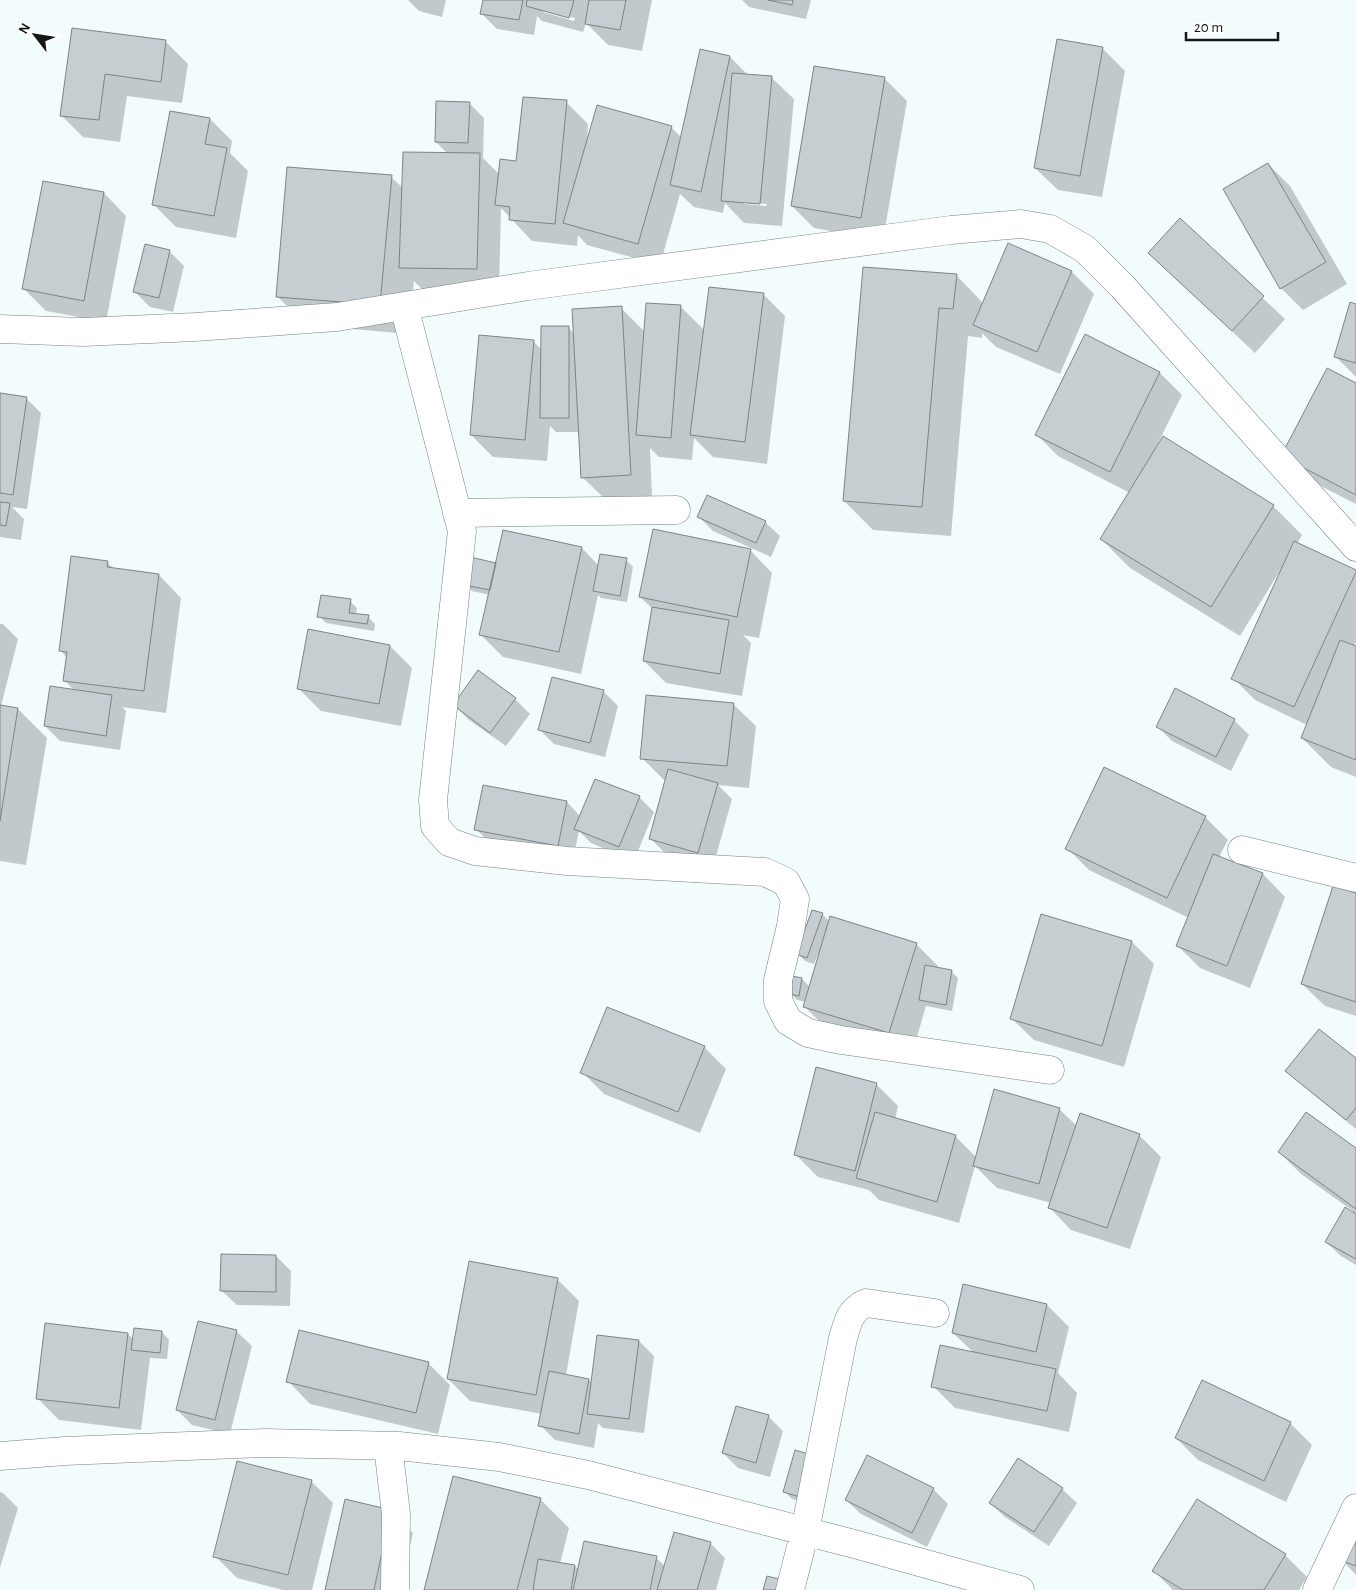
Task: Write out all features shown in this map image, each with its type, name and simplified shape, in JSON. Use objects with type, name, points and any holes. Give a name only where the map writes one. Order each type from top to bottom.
[{"type":"street","points":[[0,329],[83,332],[195,327],[337,317],[538,285],[952,230],[1021,224],[1050,229],[1086,249],[1122,286],[1356,547]]},
{"type":"street","points":[[404,306],[462,531],[433,800],[435,826],[449,842],[476,851],[567,861],[765,872],[786,882],[795,899],[791,926],[778,980],[778,1001],[788,1021],[808,1033],[841,1040],[1050,1070]]},
{"type":"street","points":[[457,513],[676,510]]},
{"type":"street","points":[[1242,850],[1356,878]]},
{"type":"street","points":[[790,1590],[805,1531],[843,1338],[848,1322],[856,1308],[866,1303],[935,1313]]},
{"type":"street","points":[[0,1456],[265,1443],[388,1446],[499,1457],[579,1473],[805,1531],[1020,1590]]},
{"type":"street","points":[[388,1446],[396,1514],[395,1590]]},
{"type":"street","points":[[1317,1590],[1356,1508]]},
{"type":"building","points":[[483,0],[523,0],[519,20],[480,14]]},
{"type":"building","points":[[527,0],[574,0],[569,18],[526,6]]},
{"type":"building","points":[[589,0],[626,0],[620,30],[585,24]]},
{"type":"building","points":[[768,0],[793,0],[792,5]]},
{"type":"building","points":[[72,28],[166,40],[161,82],[105,74],[99,120],[60,116]]},
{"type":"building","points":[[1057,39],[1103,47],[1080,176],[1034,168]]},
{"type":"building","points":[[700,49],[730,56],[701,192],[670,185]]},
{"type":"building","points":[[814,66],[885,77],[861,218],[791,206]]},
{"type":"building","points":[[732,73],[772,76],[760,204],[721,201]]},
{"type":"building","points":[[523,97],[567,100],[555,224],[509,220],[510,207],[495,205],[500,159],[516,161]]},
{"type":"building","points":[[436,101],[470,102],[468,143],[435,142]]},
{"type":"building","points":[[597,105],[672,126],[638,244],[563,223]]},
{"type":"building","points":[[170,111],[210,118],[205,144],[227,148],[214,216],[152,205]]},
{"type":"building","points":[[403,152],[480,153],[477,269],[399,268]]},
{"type":"building","points":[[1268,163],[1326,262],[1280,289],[1223,189]]},
{"type":"building","points":[[287,167],[392,175],[380,305],[276,297]]},
{"type":"building","points":[[43,181],[104,192],[84,301],[22,289]]},
{"type":"building","points":[[1180,218],[1264,296],[1232,331],[1148,253]]},
{"type":"building","points":[[1008,243],[1072,271],[1037,352],[973,325]]},
{"type":"building","points":[[145,244],[170,250],[159,298],[133,292]]},
{"type":"building","points":[[863,267],[957,274],[953,309],[939,308],[922,507],[843,501]]},
{"type":"building","points":[[709,287],[764,293],[745,442],[690,435]]},
{"type":"building","points":[[1350,302],[1356,304],[1356,363],[1334,357]]},
{"type":"building","points":[[646,303],[681,305],[671,438],[636,435]]},
{"type":"building","points":[[622,306],[631,475],[581,478],[572,309]]},
{"type":"building","points":[[541,326],[569,326],[569,418],[540,418]]},
{"type":"building","points":[[1085,334],[1160,372],[1110,472],[1035,435]]},
{"type":"building","points":[[479,335],[534,340],[525,440],[470,435]]},
{"type":"building","points":[[1327,368],[1356,383],[1356,495],[1281,456]]},
{"type":"building","points":[[0,393],[27,397],[13,495],[0,493]]},
{"type":"building","points":[[1163,436],[1274,505],[1211,607],[1100,539]]},
{"type":"building","points":[[707,495],[766,521],[756,543],[697,517]]},
{"type":"building","points":[[0,502],[10,503],[6,526],[0,525]]},
{"type":"building","points":[[653,529],[751,549],[737,617],[639,597]]},
{"type":"building","points":[[503,530],[582,547],[559,652],[479,635]]},
{"type":"building","points":[[1294,541],[1356,570],[1356,572],[1294,707],[1231,679]]},
{"type":"building","points":[[600,554],[627,558],[620,596],[593,591]]},
{"type":"building","points":[[71,556],[108,561],[107,567],[159,574],[144,691],[63,681],[67,652],[59,651]]},
{"type":"building","points":[[470,557],[496,563],[490,590],[464,585]]},
{"type":"building","points":[[321,595],[351,599],[349,613],[369,615],[367,624],[317,617]]},
{"type":"building","points":[[652,607],[729,620],[720,674],[643,661]]},
{"type":"building","points":[[308,629],[390,645],[379,704],[297,689]]},
{"type":"building","points":[[1340,640],[1356,646],[1356,760],[1301,738]]},
{"type":"building","points":[[478,670],[516,698],[490,733],[453,705]]},
{"type":"building","points":[[552,677],[604,690],[590,743],[538,730]]},
{"type":"building","points":[[50,686],[112,695],[106,736],[44,726]]},
{"type":"building","points":[[1175,688],[1235,719],[1216,757],[1156,727]]},
{"type":"building","points":[[646,695],[734,703],[727,766],[640,759]]},
{"type":"building","points":[[0,705],[18,708],[0,821]]},
{"type":"building","points":[[1104,767],[1206,816],[1167,898],[1065,849]]},
{"type":"building","points":[[668,769],[718,783],[698,853],[649,839]]},
{"type":"building","points":[[595,779],[640,796],[619,847],[574,829]]},
{"type":"building","points":[[483,785],[567,801],[558,846],[474,830]]},
{"type":"building","points":[[1213,854],[1263,873],[1227,966],[1176,946]]},
{"type":"building","points":[[1333,886],[1356,893],[1356,1002],[1301,984]]},
{"type":"building","points":[[812,910],[823,913],[807,958],[796,954]]},
{"type":"building","points":[[1041,914],[1132,941],[1102,1046],[1010,1019]]},
{"type":"building","points":[[830,916],[917,943],[889,1033],[803,1007]]},
{"type":"building","points":[[925,965],[952,970],[946,1005],[919,1000]]},
{"type":"building","points":[[792,976],[802,978],[799,996],[789,994]]},
{"type":"building","points":[[607,1007],[705,1046],[678,1112],[580,1073]]},
{"type":"building","points":[[1319,1029],[1356,1058],[1356,1108],[1346,1120],[1285,1071]]},
{"type":"building","points":[[816,1067],[877,1083],[855,1171],[794,1155]]},
{"type":"building","points":[[994,1089],[1060,1108],[1039,1184],[973,1166]]},
{"type":"building","points":[[875,1112],[956,1135],[937,1202],[856,1178]]},
{"type":"building","points":[[1306,1112],[1356,1148],[1356,1209],[1278,1152]]},
{"type":"building","points":[[1080,1113],[1140,1134],[1107,1228],[1048,1208]]},
{"type":"building","points":[[1345,1207],[1356,1214],[1356,1259],[1325,1242]]},
{"type":"building","points":[[221,1254],[276,1255],[276,1292],[220,1291]]},
{"type":"building","points":[[469,1261],[558,1278],[536,1395],[447,1379]]},
{"type":"building","points":[[963,1284],[1047,1304],[1036,1352],[952,1333]]},
{"type":"building","points":[[198,1321],[237,1330],[215,1420],[176,1410]]},
{"type":"building","points":[[45,1323],[128,1333],[119,1408],[36,1399]]},
{"type":"building","points":[[134,1328],[162,1331],[160,1353],[131,1350]]},
{"type":"building","points":[[299,1330],[429,1362],[416,1413],[286,1382]]},
{"type":"building","points":[[597,1335],[639,1340],[629,1419],[587,1414]]},
{"type":"building","points":[[940,1345],[1056,1369],[1047,1411],[931,1387]]},
{"type":"building","points":[[549,1371],[589,1379],[579,1434],[538,1426]]},
{"type":"building","points":[[1202,1380],[1291,1422],[1264,1481],[1175,1438]]},
{"type":"building","points":[[736,1406],[769,1415],[756,1463],[722,1453]]},
{"type":"building","points":[[795,1450],[812,1455],[800,1497],[783,1492]]},
{"type":"building","points":[[867,1455],[934,1488],[912,1533],[845,1500]]},
{"type":"building","points":[[1018,1458],[1063,1488],[1034,1532],[989,1503]]},
{"type":"building","points":[[237,1461],[312,1480],[288,1575],[213,1557]]},
{"type":"building","points":[[453,1476],[541,1498],[517,1590],[424,1590]]},
{"type":"building","points":[[345,1499],[391,1510],[374,1590],[325,1590]]},
{"type":"building","points":[[1197,1499],[1286,1554],[1264,1590],[1183,1590],[1152,1571]]},
{"type":"building","points":[[1356,1515],[1356,1566],[1340,1560]]},
{"type":"building","points":[[674,1532],[711,1542],[697,1590],[657,1590]]},
{"type":"building","points":[[584,1541],[657,1556],[650,1590],[573,1590]]},
{"type":"building","points":[[538,1559],[575,1565],[571,1590],[533,1590]]},
{"type":"building","points":[[767,1576],[787,1581],[785,1590],[763,1590]]}]
